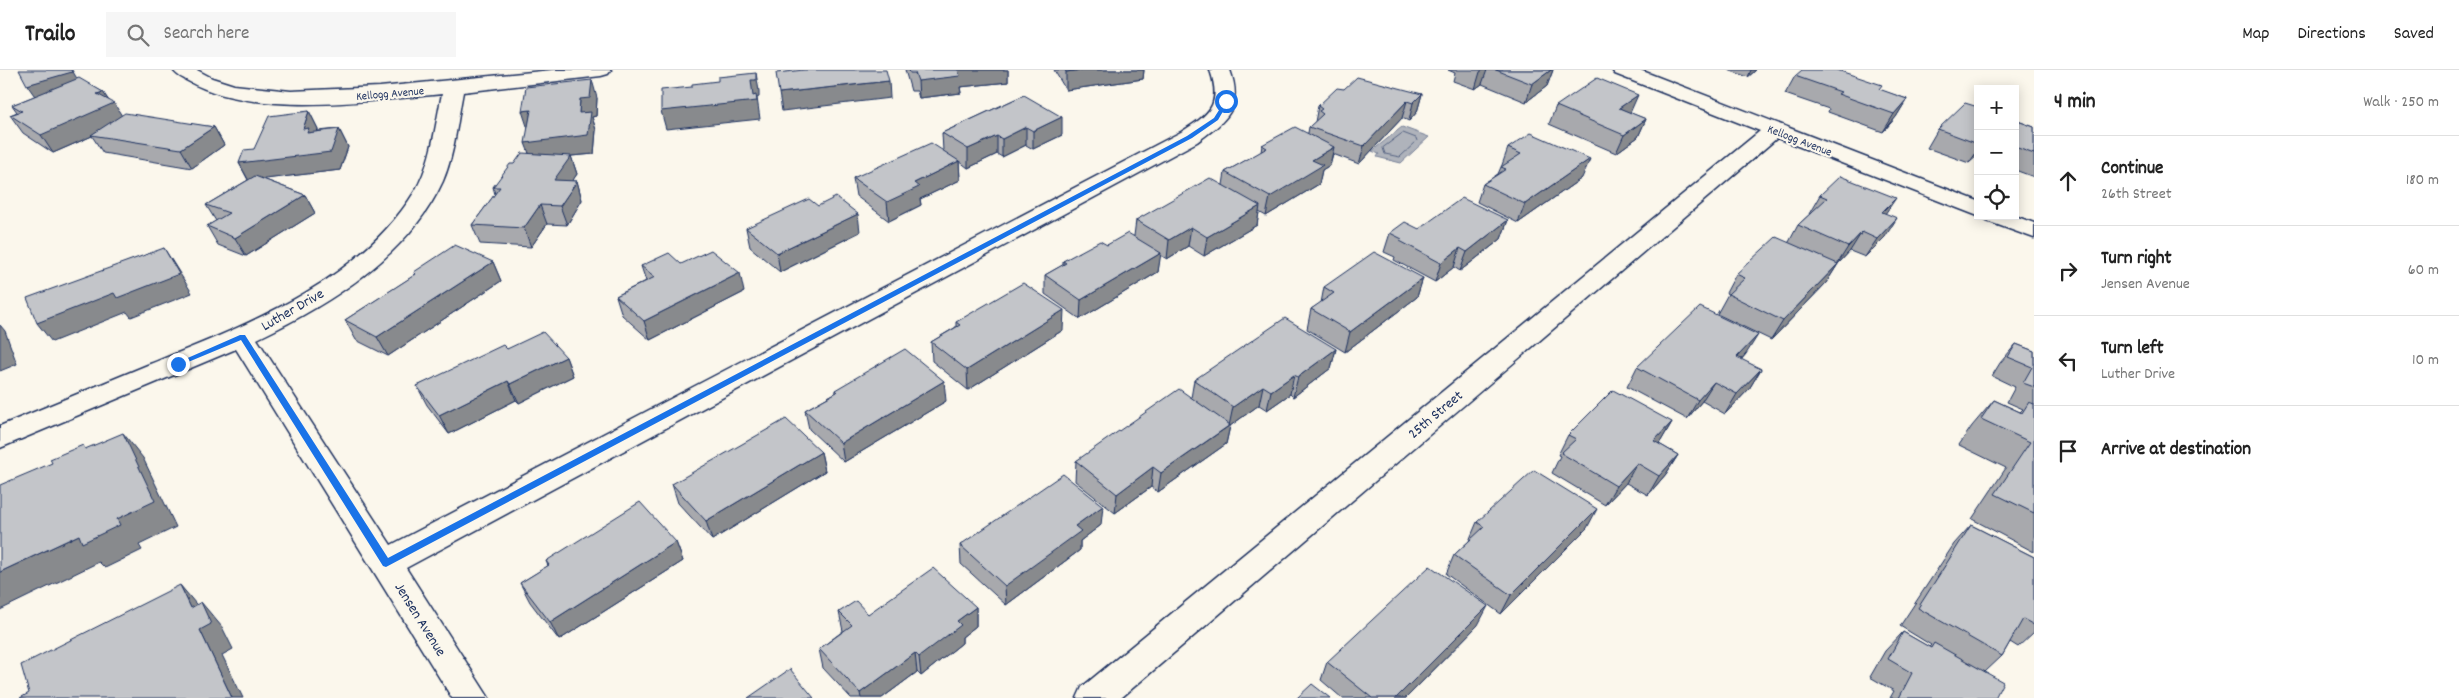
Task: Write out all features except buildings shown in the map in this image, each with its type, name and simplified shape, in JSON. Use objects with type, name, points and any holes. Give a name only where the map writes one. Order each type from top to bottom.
[{"type":"street","name":"Kellogg Avenue","points":[[183,70],[214,85],[248,93],[285,97],[334,97],[454,87],[601,70]]},
{"type":"street","points":[[386,564],[1190,137],[1216,119],[1226,101],[1226,83],[1220,70]]},
{"type":"street","name":"Kellogg Avenue","points":[[1622,70],[1974,207]]},
{"type":"street","name":"Luther Drive","points":[[0,437],[242,337],[306,304],[364,262],[402,227],[426,191],[438,164],[454,87]]},
{"type":"street","name":"25th Street","points":[[1096,698],[1774,130]]},
{"type":"street","points":[[2006,220],[2034,231]]},
{"type":"street","name":"Jensen Avenue","points":[[242,337],[471,698]]},
{"type":"water","points":[[1402,127],[1429,137],[1401,163],[1377,157],[1379,154],[1372,151]]},
{"type":"route","points":[[178,364],[242,337],[386,564],[1190,137],[1216,119],[1226,101]]}]
